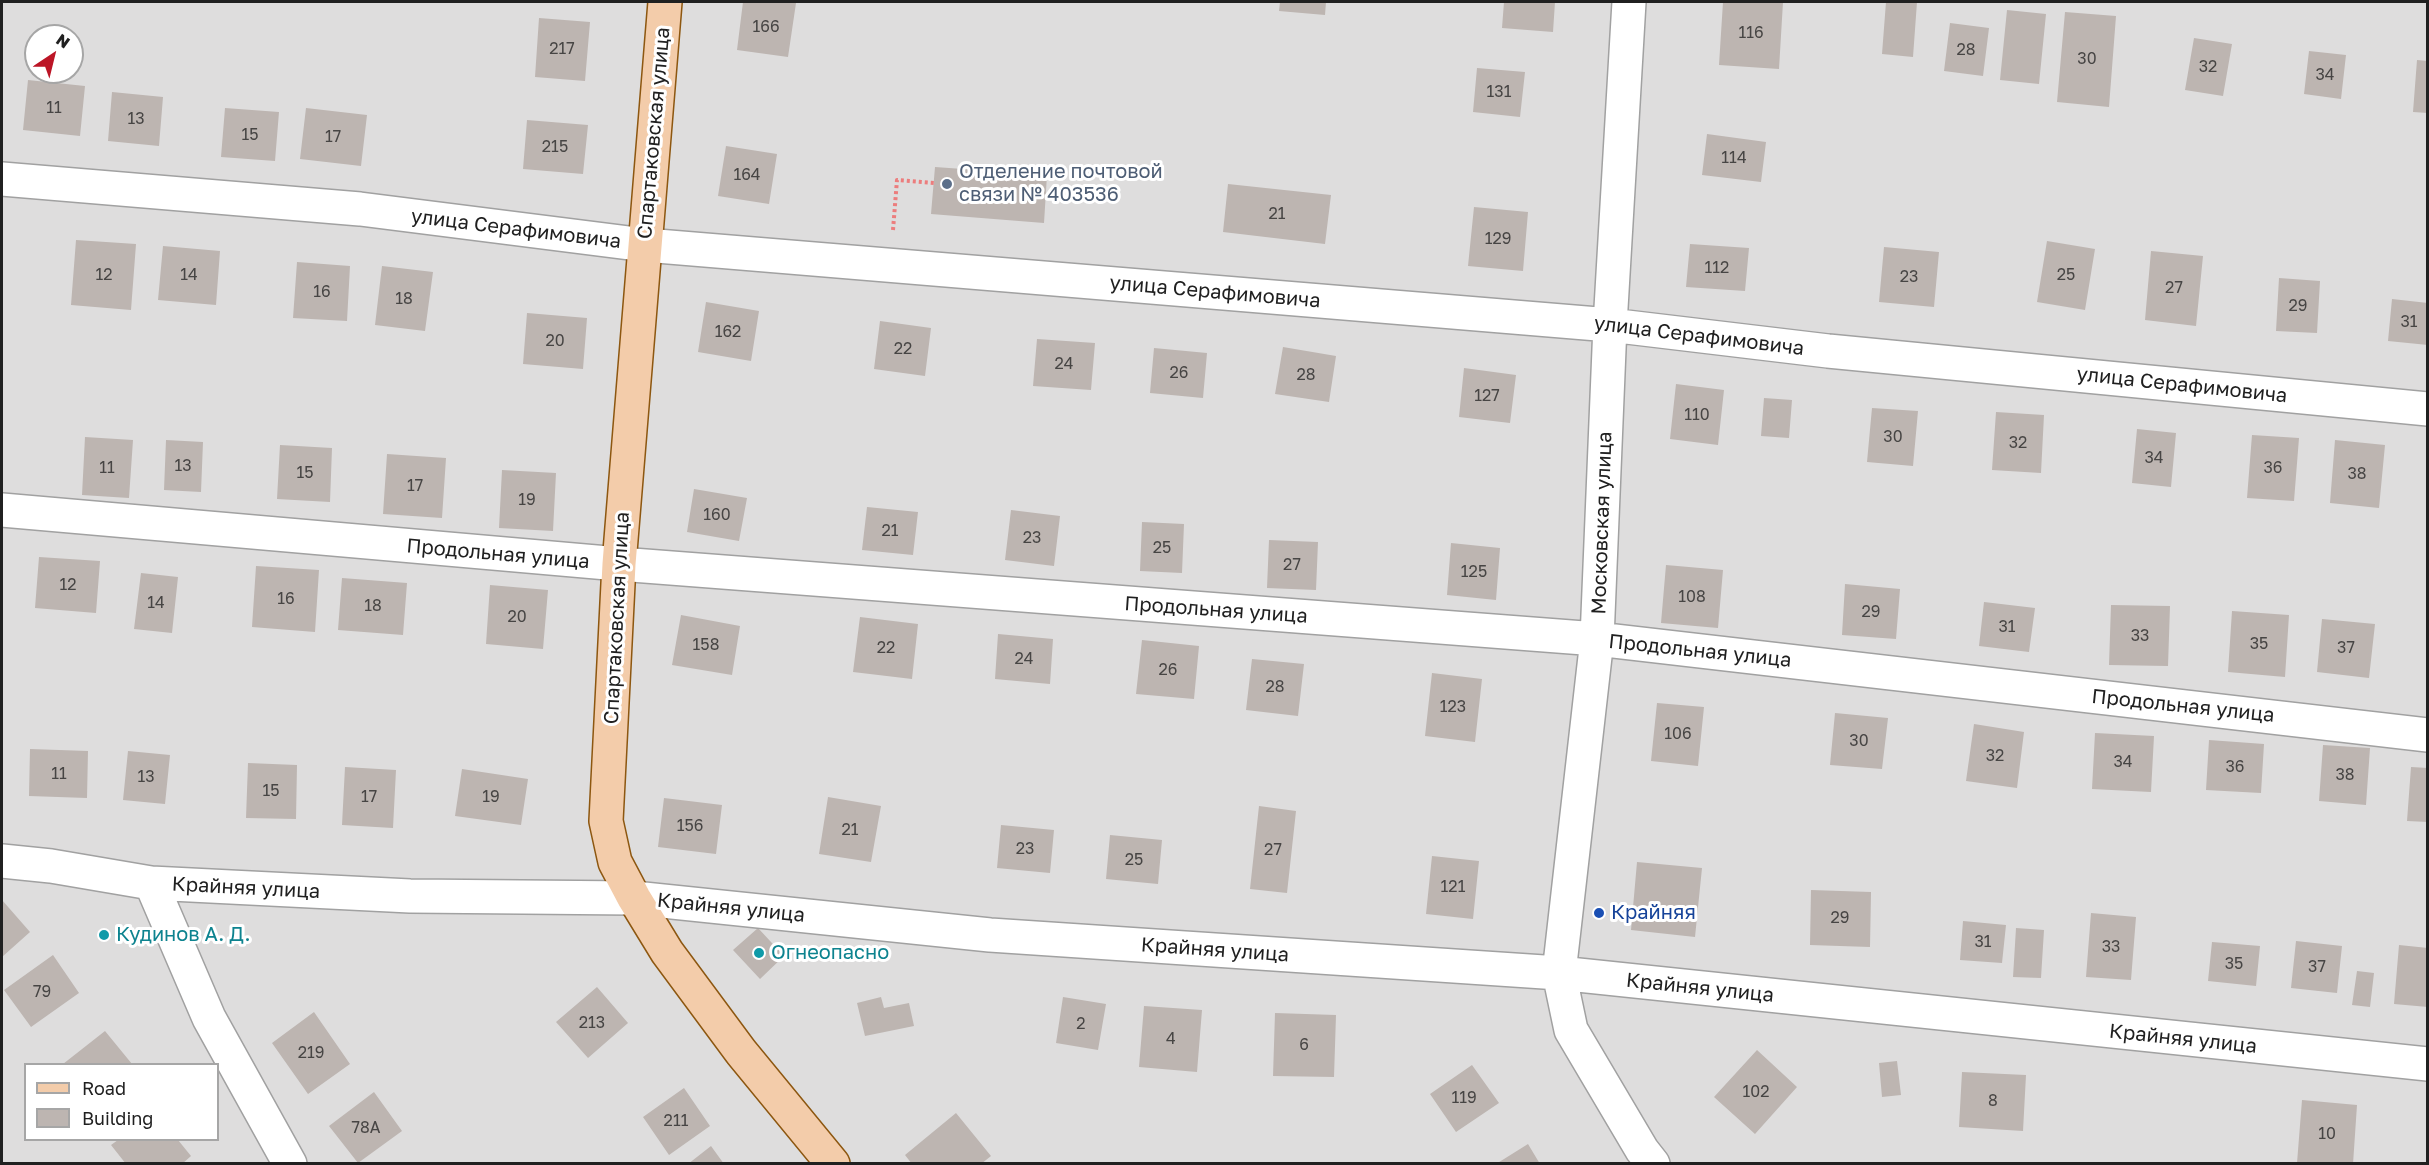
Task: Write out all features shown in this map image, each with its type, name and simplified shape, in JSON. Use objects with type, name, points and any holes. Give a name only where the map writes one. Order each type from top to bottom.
[{"type":"main road","name":"Спартаковская улица","points":[[665,2],[619,564],[606,821],[615,862],[667,952],[741,1052],[833,1164]]},
{"type":"street","name":"Московская улица","points":[[1629,2],[1610,325],[1597,639],[1559,973],[1571,1030],[1642,1150],[1653,1164]]},
{"type":"street","name":"улица Серафимовича","points":[[2,178],[360,210],[645,245],[1610,325],[1827,351],[2427,409]]},
{"type":"street","name":"Продольная улица","points":[[2,510],[619,564],[1597,639],[2427,735]]},
{"type":"street","name":"Крайняя улица","points":[[2,861],[51,866],[151,883],[410,896],[634,898],[990,935],[1559,973],[2427,1064]]},
{"type":"street","points":[[151,883],[209,1018],[290,1164]]},
{"type":"path","points":[[890,264],[897,180],[934,183]]},
{"type":"shaded area","points":[[2,2],[2427,2],[2427,1163],[2,1163]]},
{"type":"building","points":[[743,2],[796,3],[788,57],[737,50]]},
{"type":"building","points":[[1280,2],[1326,2],[1325,15],[1279,11]]},
{"type":"building","points":[[1504,2],[1555,2],[1553,32],[1502,28]]},
{"type":"building","points":[[1723,2],[1783,2],[1779,69],[1719,65]]},
{"type":"building","points":[[1886,2],[1917,2],[1913,57],[1882,54]]},
{"type":"building","points":[[2007,10],[2046,14],[2039,84],[2000,80]]},
{"type":"building","points":[[2065,12],[2116,16],[2109,107],[2057,102]]},
{"type":"building","points":[[539,18],[590,22],[585,81],[535,77]]},
{"type":"building","points":[[1950,23],[1989,28],[1983,76],[1944,71]]},
{"type":"building","points":[[2194,38],[2232,44],[2223,96],[2185,90]]},
{"type":"building","points":[[2309,51],[2346,55],[2341,99],[2304,94]]},
{"type":"building","points":[[2417,60],[2428,61],[2428,113],[2413,112]]},
{"type":"building","points":[[1477,68],[1525,72],[1520,117],[1473,112]]},
{"type":"building","points":[[28,84],[85,86],[80,136],[23,130]]},
{"type":"building","points":[[112,92],[163,97],[159,146],[108,141]]},
{"type":"building","points":[[225,108],[279,112],[275,161],[221,157]]},
{"type":"building","points":[[306,108],[367,115],[361,166],[300,159]]},
{"type":"building","points":[[527,120],[588,125],[583,174],[523,169]]},
{"type":"building","points":[[1707,134],[1766,142],[1761,182],[1702,175]]},
{"type":"building","points":[[726,146],[777,154],[769,204],[718,196]]},
{"type":"building","points":[[935,167],[1047,175],[1044,223],[931,214]]},
{"type":"building","points":[[1228,184],[1331,195],[1325,244],[1223,232]]},
{"type":"building","points":[[1474,207],[1528,212],[1523,271],[1468,266]]},
{"type":"building","points":[[76,240],[136,244],[131,310],[71,305]]},
{"type":"building","points":[[2047,241],[2095,249],[2085,310],[2037,302]]},
{"type":"building","points":[[1690,244],[1749,248],[1745,291],[1686,287]]},
{"type":"building","points":[[163,246],[220,251],[216,305],[158,300]]},
{"type":"building","points":[[1884,247],[1939,252],[1934,307],[1879,302]]},
{"type":"building","points":[[2151,251],[2203,256],[2196,326],[2145,320]]},
{"type":"building","points":[[297,262],[350,266],[347,321],[293,318]]},
{"type":"building","points":[[382,266],[433,272],[425,331],[375,325]]},
{"type":"building","points":[[2279,278],[2320,281],[2317,333],[2276,331]]},
{"type":"building","points":[[2392,299],[2428,303],[2428,345],[2388,341]]},
{"type":"building","points":[[706,302],[759,311],[751,361],[698,352]]},
{"type":"building","points":[[527,313],[587,318],[583,369],[523,364]]},
{"type":"building","points":[[880,321],[931,328],[925,376],[874,369]]},
{"type":"building","points":[[1037,339],[1095,343],[1091,390],[1033,386]]},
{"type":"building","points":[[1283,347],[1336,356],[1329,402],[1275,394]]},
{"type":"building","points":[[1154,348],[1207,353],[1203,398],[1150,393]]},
{"type":"building","points":[[1464,368],[1516,375],[1510,423],[1459,417]]},
{"type":"building","points":[[1676,384],[1724,390],[1718,445],[1670,439]]},
{"type":"building","points":[[1764,398],[1792,400],[1789,438],[1761,436]]},
{"type":"building","points":[[1872,408],[1918,411],[1913,466],[1867,462]]},
{"type":"building","points":[[1996,412],[2044,415],[2041,473],[1992,470]]},
{"type":"building","points":[[2137,429],[2176,433],[2171,487],[2132,483]]},
{"type":"building","points":[[2252,435],[2299,438],[2294,501],[2247,498]]},
{"type":"building","points":[[85,437],[133,440],[129,498],[82,495]]},
{"type":"building","points":[[166,440],[203,442],[201,492],[164,490]]},
{"type":"building","points":[[2335,440],[2385,445],[2379,508],[2330,503]]},
{"type":"building","points":[[280,445],[332,448],[330,502],[277,499]]},
{"type":"building","points":[[387,454],[446,458],[442,518],[383,514]]},
{"type":"building","points":[[502,470],[556,473],[553,531],[499,528]]},
{"type":"building","points":[[694,489],[747,498],[739,541],[687,532]]},
{"type":"building","points":[[867,507],[918,512],[913,555],[862,550]]},
{"type":"building","points":[[1011,510],[1060,516],[1054,566],[1005,560]]},
{"type":"building","points":[[1142,522],[1184,524],[1182,573],[1140,571]]},
{"type":"building","points":[[1269,540],[1318,542],[1316,590],[1267,588]]},
{"type":"building","points":[[1451,543],[1500,548],[1496,600],[1447,595]]},
{"type":"building","points":[[39,557],[100,561],[96,613],[35,608]]},
{"type":"building","points":[[1666,565],[1723,570],[1718,628],[1661,623]]},
{"type":"building","points":[[256,566],[319,570],[315,632],[252,627]]},
{"type":"building","points":[[141,573],[178,577],[172,633],[134,629]]},
{"type":"building","points":[[342,578],[407,583],[403,635],[338,630]]},
{"type":"building","points":[[1845,584],[1900,589],[1896,639],[1842,635]]},
{"type":"building","points":[[490,585],[548,590],[543,649],[486,644]]},
{"type":"building","points":[[1984,602],[2035,608],[2029,652],[1979,646]]},
{"type":"building","points":[[2111,605],[2170,606],[2168,666],[2109,665]]},
{"type":"building","points":[[2232,611],[2289,615],[2285,677],[2228,672]]},
{"type":"building","points":[[681,615],[740,626],[732,675],[672,665]]},
{"type":"building","points":[[860,617],[918,624],[912,679],[853,672]]},
{"type":"building","points":[[2322,619],[2375,624],[2369,678],[2317,672]]},
{"type":"building","points":[[998,634],[1053,639],[1050,684],[995,679]]},
{"type":"building","points":[[1142,640],[1199,646],[1194,699],[1136,694]]},
{"type":"building","points":[[1252,659],[1304,664],[1298,716],[1246,710]]},
{"type":"building","points":[[1432,673],[1482,679],[1475,742],[1425,736]]},
{"type":"building","points":[[1657,703],[1704,707],[1698,766],[1651,761]]},
{"type":"building","points":[[1835,713],[1888,718],[1882,769],[1830,765]]},
{"type":"building","points":[[1974,724],[2024,732],[2017,788],[1966,781]]},
{"type":"building","points":[[2095,733],[2154,736],[2151,792],[2092,789]]},
{"type":"building","points":[[2209,740],[2264,744],[2261,793],[2206,790]]},
{"type":"building","points":[[2323,745],[2370,748],[2366,805],[2319,801]]},
{"type":"building","points":[[30,749],[88,751],[87,798],[29,796]]},
{"type":"building","points":[[128,751],[170,755],[165,804],[123,800]]},
{"type":"building","points":[[248,763],[297,765],[296,819],[246,818]]},
{"type":"building","points":[[345,767],[396,770],[393,828],[342,825]]},
{"type":"building","points":[[2411,767],[2428,768],[2428,822],[2407,821]]},
{"type":"building","points":[[462,769],[528,779],[521,825],[455,816]]},
{"type":"building","points":[[828,797],[881,806],[871,862],[819,854]]},
{"type":"building","points":[[664,798],[722,805],[716,854],[658,847]]},
{"type":"building","points":[[1259,806],[1296,811],[1287,893],[1250,889]]},
{"type":"building","points":[[1001,825],[1054,830],[1050,873],[997,868]]},
{"type":"building","points":[[1110,835],[1162,840],[1158,884],[1106,879]]},
{"type":"building","points":[[1432,856],[1479,861],[1473,919],[1426,914]]},
{"type":"building","points":[[1637,862],[1702,868],[1695,937],[1631,930]]},
{"type":"building","points":[[1811,890],[1871,892],[1870,947],[1810,945]]},
{"type":"building","points":[[2,900],[30,932],[2,957]]},
{"type":"building","points":[[2091,913],[2136,917],[2131,980],[2086,977]]},
{"type":"building","points":[[1963,921],[2006,925],[2002,963],[1960,960]]},
{"type":"building","name":"Огнеопасно","points":[[758,928],[784,956],[760,979],[733,950]]},
{"type":"building","points":[[2016,928],[2044,930],[2041,978],[2013,977]]},
{"type":"building","points":[[2296,941],[2342,946],[2337,993],[2291,988]]},
{"type":"building","points":[[2212,942],[2260,946],[2256,986],[2208,981]]},
{"type":"building","points":[[2399,945],[2428,948],[2428,1007],[2394,1004]]},
{"type":"building","points":[[53,955],[79,993],[31,1027],[4,990]]},
{"type":"building","points":[[2357,971],[2374,973],[2370,1007],[2352,1005]]},
{"type":"building","points":[[597,987],[628,1023],[588,1058],[556,1022]]},
{"type":"building","points":[[881,997],[884,1008],[909,1003],[914,1026],[865,1036],[857,1003]]},
{"type":"building","points":[[1063,997],[1106,1004],[1098,1050],[1056,1043]]},
{"type":"building","points":[[1144,1006],[1202,1010],[1197,1072],[1139,1067]]},
{"type":"building","points":[[314,1012],[350,1064],[308,1094],[272,1043]]},
{"type":"building","points":[[1275,1013],[1336,1015],[1334,1077],[1273,1076]]},
{"type":"building","points":[[105,1031],[131,1063],[64,1063]]},
{"type":"building","points":[[1757,1050],[1797,1087],[1755,1134],[1714,1097]]},
{"type":"building","points":[[1897,1061],[1901,1095],[1882,1097],[1879,1063]]},
{"type":"building","points":[[1472,1065],[1499,1103],[1456,1132],[1430,1094]]},
{"type":"building","points":[[1962,1072],[2026,1075],[2023,1131],[1959,1127]]},
{"type":"building","points":[[684,1088],[710,1126],[669,1155],[643,1117]]},
{"type":"building","points":[[374,1092],[402,1131],[358,1163],[329,1126]]},
{"type":"building","points":[[2302,1100],[2357,1105],[2353,1164],[2297,1163]]},
{"type":"building","points":[[956,1113],[991,1156],[981,1164],[912,1164],[905,1155]]},
{"type":"building","points":[[117,1141],[179,1141],[191,1156],[182,1164],[126,1164],[111,1145]]},
{"type":"building","points":[[1528,1144],[1540,1164],[1496,1164]]},
{"type":"building","points":[[711,1146],[724,1164],[688,1164]]},
{"type":"place","name":"Отделение почтовой связи № 403536","points":[[947,184]]},
{"type":"place","name":"Крайняя","points":[[1599,913]]},
{"type":"place","name":"Кудинов A. Д.","points":[[104,935]]},
{"type":"place","name":"Огнеопасно","points":[[759,953]]}]
